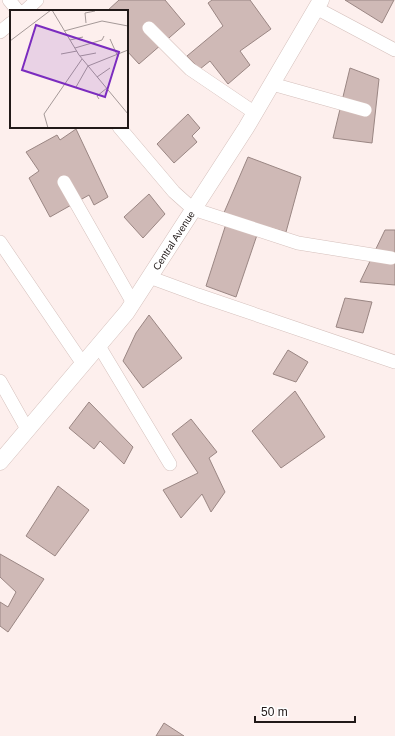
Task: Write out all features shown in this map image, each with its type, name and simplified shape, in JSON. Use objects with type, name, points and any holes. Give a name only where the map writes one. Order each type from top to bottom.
[{"type":"street","points":[[9,0],[17,10]]},
{"type":"street","points":[[26,10],[37,0]]},
{"type":"street","points":[[318,4],[395,50]]},
{"type":"street","name":"Central Avenue","points":[[0,462],[127,312],[255,113],[318,4]]},
{"type":"street","points":[[0,32],[10,24]]},
{"type":"street","points":[[149,28],[190,69],[255,113]]},
{"type":"street","points":[[272,84],[365,110]]},
{"type":"street","points":[[120,128],[174,192],[193,209],[298,243],[391,258]]},
{"type":"street","points":[[64,182],[133,302]]},
{"type":"street","points":[[0,242],[83,364]]},
{"type":"street","points":[[149,277],[395,362]]},
{"type":"street","points":[[99,346],[170,464]]},
{"type":"street","points":[[0,381],[27,429]]},
{"type":"building","points":[[119,0],[165,0],[185,24],[139,64],[128,52],[128,10],[108,10]]},
{"type":"building","points":[[212,0],[250,0],[271,29],[240,51],[250,65],[228,84],[210,61],[200,69],[187,56],[223,26],[208,3]]},
{"type":"building","points":[[345,0],[394,0],[382,23]]},
{"type":"building","points":[[350,68],[379,79],[372,143],[333,138]]},
{"type":"building","points":[[188,114],[200,128],[192,136],[197,142],[174,163],[157,144]]},
{"type":"building","points":[[76,129],[108,197],[94,205],[89,195],[50,217],[29,178],[39,171],[26,152],[57,135],[60,140]]},
{"type":"building","points":[[248,157],[301,177],[286,232],[223,215]]},
{"type":"building","points":[[149,194],[165,214],[143,238],[124,217]]},
{"type":"building","points":[[226,224],[257,235],[236,297],[206,286]]},
{"type":"building","points":[[385,230],[395,230],[395,285],[360,282]]},
{"type":"building","points":[[345,298],[372,302],[363,333],[336,327]]},
{"type":"building","points":[[149,315],[182,358],[143,388],[123,361],[136,333]]},
{"type":"building","points":[[288,350],[308,362],[296,382],[273,374]]},
{"type":"building","points":[[295,391],[325,437],[281,468],[252,431]]},
{"type":"building","points":[[89,402],[133,447],[124,464],[100,441],[94,449],[69,428]]},
{"type":"building","points":[[191,419],[217,452],[209,458],[225,492],[211,512],[202,494],[181,518],[163,490],[198,473],[172,434]]},
{"type":"building","points":[[58,486],[89,510],[55,556],[26,536]]},
{"type":"building","points":[[0,554],[44,579],[8,632],[0,626],[0,602],[8,607],[16,592],[0,577]]},
{"type":"building","points":[[164,723],[184,736],[156,736]]}]
